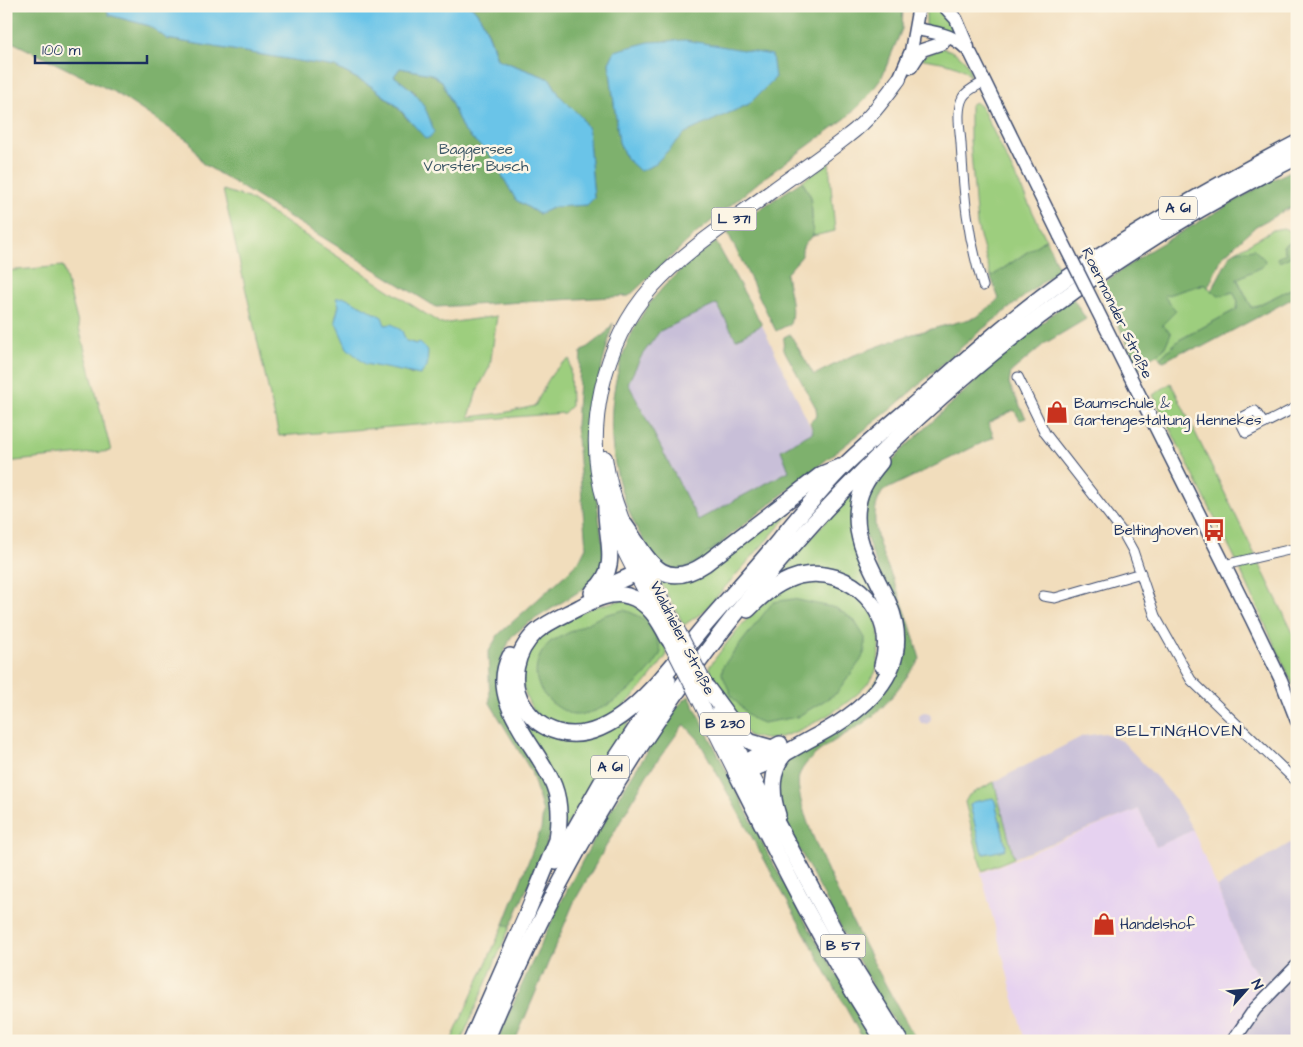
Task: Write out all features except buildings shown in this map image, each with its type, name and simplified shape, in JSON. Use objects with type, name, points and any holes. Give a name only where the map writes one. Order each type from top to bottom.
[{"type":"highway","name":"A 61","points":[[471,1041],[526,916],[609,769],[706,624],[845,464],[997,332],[1063,281],[1175,210],[1297,143]]},
{"type":"highway","name":"A 61","points":[[486,1041],[538,927],[594,820],[625,767],[695,662],[810,525],[854,478],[924,412],[1020,332],[1066,297],[1169,230],[1297,158]]},
{"type":"highway","points":[[743,769],[789,750],[838,724],[866,704],[878,692],[894,661],[897,635],[894,620],[862,548],[858,528],[858,503],[863,488],[872,474],[924,412]]},
{"type":"highway","points":[[625,525],[648,561],[656,568],[666,574],[684,574],[705,564],[822,474],[845,464]]},
{"type":"highway","points":[[589,595],[602,583],[609,568],[611,556],[605,516],[606,505]]},
{"type":"highway","points":[[526,916],[556,840],[560,814],[558,800],[550,778],[511,710],[505,685],[508,660],[521,638],[532,627],[589,595],[637,573],[654,585]]},
{"type":"highway","points":[[695,662],[757,601],[771,590],[799,576],[815,574],[839,578],[859,589],[874,607],[881,620],[885,642],[884,661],[874,682],[859,700],[845,710],[772,748],[743,769]]},
{"type":"highway","points":[[671,635],[645,604],[631,597],[615,594],[592,601],[545,626],[532,637],[518,659],[516,690],[522,703],[540,724],[553,731],[578,735],[602,728],[624,714],[655,683],[706,624]]},
{"type":"highway","points":[[702,691],[741,734],[751,742],[772,748]]},
{"type":"highway","points":[[789,750],[776,768],[773,791],[775,806],[790,850]]},
{"type":"highway","name":"Waldnieler Straße","points":[[743,769],[870,996],[900,1041]]},
{"type":"highway","name":"Waldnieler Straße","points":[[743,769],[787,874],[863,1008],[884,1041]]},
{"type":"main road","name":"Waldnieler Straße","points":[[743,769],[702,691],[695,662],[671,635],[637,573],[606,505],[598,474],[595,443],[598,405],[605,378],[624,329],[651,288],[683,257],[850,134],[883,100],[899,79],[915,33],[918,6]]},
{"type":"main road","points":[[944,6],[956,19],[971,54]]},
{"type":"main road","name":"Roermonder Straße","points":[[915,33],[961,52],[984,82]]},
{"type":"main road","name":"Roermonder Straße","points":[[915,33],[951,36],[962,43],[971,54],[1281,680],[1297,721]]},
{"type":"main road","points":[[899,79],[910,69],[922,50],[943,43]]},
{"type":"main road","name":"Waldnieler Straße","points":[[605,378],[603,442],[613,494],[625,525],[654,585],[671,635]]},
{"type":"main road","points":[[1233,1041],[1255,1009],[1297,966]]},
{"type":"street","points":[[984,82],[966,92],[962,98],[959,118],[964,208],[974,256],[984,286]]},
{"type":"street","points":[[1018,377],[1045,433],[1123,533],[1141,573],[1155,616],[1191,680],[1295,778]]},
{"type":"street","points":[[1264,424],[1297,407]]},
{"type":"street","points":[[1224,565],[1297,548]]},
{"type":"street","points":[[1043,596],[1055,598],[1141,573]]},
{"type":"shaded area","points":[[717,303],[736,339],[762,325],[813,432],[781,450],[790,471],[698,521],[628,383],[642,355],[660,331]]},
{"type":"shaded area","points":[[923,712],[927,712],[931,718],[927,724],[923,724],[919,720],[919,716]]},
{"type":"shaded area","points":[[1105,733],[1123,742],[1159,780],[1175,799],[1193,830],[1156,847],[1139,809],[1014,858],[994,782],[1083,736]]},
{"type":"shaded area","points":[[1139,809],[1156,847],[1193,830],[1248,962],[1274,992],[1230,1041],[1025,1041],[981,873]]},
{"type":"shaded area","points":[[1297,839],[1297,1041],[1239,1041],[1274,992],[1248,962],[1217,887]]},
{"type":"green space","name":"Baggersee Vorster Busch","points":[[6,6],[106,6],[109,15],[150,26],[167,39],[335,67],[371,86],[395,105],[409,121],[416,93],[394,76],[400,68],[431,74],[442,81],[463,130],[491,156],[516,200],[539,214],[554,207],[587,205],[594,198],[588,129],[581,117],[560,96],[550,79],[497,59],[484,24],[471,6],[903,6],[902,29],[881,79],[865,100],[846,118],[760,181],[692,237],[629,296],[436,307],[202,163],[190,142],[116,93],[6,39]],"holes":[[[615,51],[749,104],[626,158],[619,142],[609,63]]]},
{"type":"green space","points":[[926,6],[939,6],[958,33],[926,28]]},
{"type":"green space","points":[[943,48],[953,52],[966,62],[970,71],[970,77],[961,68],[954,65],[919,58]]},
{"type":"green space","points":[[975,102],[982,108],[1046,239],[991,277],[977,225],[970,140],[970,105]]},
{"type":"green space","points":[[829,163],[835,231],[813,236],[811,197],[802,181]]},
{"type":"green space","points":[[1297,168],[1297,204],[1256,226],[1222,257],[1208,288],[1204,284],[1164,296],[1176,311],[1162,325],[1171,333],[1164,349],[1157,355],[1147,358],[1139,369],[1100,285],[1152,249],[1270,181]]},
{"type":"green space","points":[[802,181],[811,197],[813,236],[804,244],[802,256],[786,274],[791,305],[790,324],[776,331],[728,233],[729,230]]},
{"type":"green space","points":[[223,190],[248,198],[441,324],[497,316],[490,366],[477,391],[469,417],[503,413],[535,406],[553,373],[570,359],[571,406],[564,413],[279,436]],"holes":[[[339,305],[385,325],[405,341],[416,344],[412,375],[402,370],[335,321]]]},
{"type":"green space","points":[[1283,228],[1289,230],[1295,240],[1283,246],[1286,254],[1277,258],[1279,262],[1296,253],[1297,286],[1252,308],[1237,278],[1262,266],[1236,251],[1273,230]]},
{"type":"green space","points":[[1046,239],[1059,269],[979,332],[891,409],[695,563],[678,570],[661,566],[642,539],[628,509],[618,478],[612,446],[612,413],[616,381],[625,350],[639,320],[655,297],[684,267],[716,242],[762,325],[736,339],[717,304],[660,331],[642,355],[628,383],[698,520],[789,471],[781,450],[813,432],[810,422],[817,416],[816,408],[783,348],[784,337],[790,334],[814,375],[849,357],[909,335],[977,317],[999,299],[991,277]]},
{"type":"green space","points":[[1295,240],[1297,257],[1296,254],[1279,262],[1277,258],[1286,254],[1283,246]]},
{"type":"green space","points":[[1254,249],[1265,260],[1263,266],[1237,279],[1252,308],[1297,286],[1297,296],[1202,347],[1183,351],[1164,361],[1161,360],[1160,358],[1179,340],[1237,309],[1238,301],[1233,292],[1219,296],[1211,291],[1231,254],[1236,251]]},
{"type":"green space","points":[[63,266],[111,451],[6,462],[6,271]]},
{"type":"green space","points":[[1204,284],[1219,296],[1233,292],[1238,301],[1237,309],[1179,340],[1160,358],[1157,355],[1164,349],[1162,325],[1163,296]]},
{"type":"green space","points":[[1072,297],[1086,319],[1044,344],[1011,372],[1009,384],[1026,418],[1020,420],[1014,410],[988,423],[994,437],[883,491],[877,503],[875,517],[879,544],[906,612],[920,659],[881,709],[865,722],[823,748],[806,764],[800,773],[799,792],[808,823],[824,862],[866,948],[917,1041],[906,1041],[877,995],[791,834],[779,802],[777,782],[787,760],[893,676],[877,566],[864,531],[865,502],[870,488],[878,476],[906,446],[992,366]]},
{"type":"green space","points":[[613,323],[593,401],[589,443],[605,561],[596,581],[527,624],[511,637],[501,660],[551,793],[553,824],[544,850],[510,927],[504,924],[541,829],[543,812],[531,771],[490,703],[488,653],[498,635],[579,561],[586,547],[576,425],[581,352],[607,332]]},
{"type":"green space","points":[[1171,383],[1297,641],[1297,694],[1234,556],[1153,395]]},
{"type":"green space","points":[[822,478],[703,612],[684,625],[656,574],[669,578]]},
{"type":"green space","points":[[863,480],[857,498],[854,529],[865,564],[888,616],[891,633],[891,651],[886,670],[881,679],[871,692],[859,702],[877,680],[884,667],[888,653],[889,635],[885,619],[877,604],[853,581],[838,574],[822,570],[799,571],[764,590]]},
{"type":"green space","points":[[817,580],[834,581],[842,584],[865,604],[873,616],[878,626],[879,639],[879,655],[875,673],[868,683],[844,705],[813,724],[771,739],[749,736],[719,694],[709,667],[740,627],[767,600],[791,585]]},
{"type":"green space","points":[[793,599],[836,608],[854,620],[865,638],[865,651],[861,660],[837,693],[797,717],[763,723],[751,718],[732,697],[722,674],[723,666],[773,602]]},
{"type":"green space","points":[[623,600],[644,610],[665,642],[667,655],[631,699],[603,720],[584,726],[571,727],[557,726],[541,718],[533,710],[524,689],[524,666],[527,655],[533,645],[552,628],[574,615],[598,606]]},
{"type":"green space","points":[[624,610],[644,620],[652,630],[661,652],[656,662],[625,694],[598,710],[574,715],[552,703],[540,687],[537,679],[536,669],[543,651],[550,642],[604,615]]},
{"type":"green space","points":[[689,696],[769,856],[818,944],[877,1041],[864,1041],[698,739],[684,724],[647,775],[574,902],[515,1041],[497,1041],[547,930],[603,823],[665,723],[676,708]]},
{"type":"green space","points":[[516,699],[571,739],[640,704],[562,833],[524,729]]},
{"type":"green space","points":[[994,782],[1014,858],[982,871],[965,802],[969,795]],"holes":[[[993,799],[1006,846],[985,854],[981,850],[970,805]]]},
{"type":"green space","points":[[504,924],[510,927],[461,1041],[451,1041]]},
{"type":"water","points":[[106,6],[471,6],[484,24],[497,59],[550,79],[560,96],[581,117],[588,129],[594,198],[587,205],[554,207],[539,214],[516,200],[491,156],[463,130],[442,81],[431,74],[400,68],[394,76],[415,94],[424,106],[434,132],[426,139],[395,104],[371,86],[335,67],[167,39],[150,26],[109,15]]},
{"type":"water","points":[[685,40],[772,55],[775,78],[749,104],[685,133],[654,165],[640,171],[626,158],[619,142],[609,63],[615,51],[649,42]]},
{"type":"water","points":[[345,297],[382,317],[385,325],[392,324],[402,331],[406,341],[416,344],[419,342],[428,351],[427,367],[420,375],[365,364],[347,348],[335,321],[339,305],[336,298]]},
{"type":"water","points":[[993,798],[1006,846],[1005,850],[984,854],[981,850],[970,805],[973,802]]},
{"type":"place","name":"Baumschule & Gartengestaltung Hennekes","points":[[1057,412]]},
{"type":"place","name":"Beltinghoven","points":[[1214,530]]},
{"type":"place","name":"Handelshof","points":[[1104,924]]},
{"type":"district","name":"BELTINGHOVEN","points":[[1179,731]]}]
